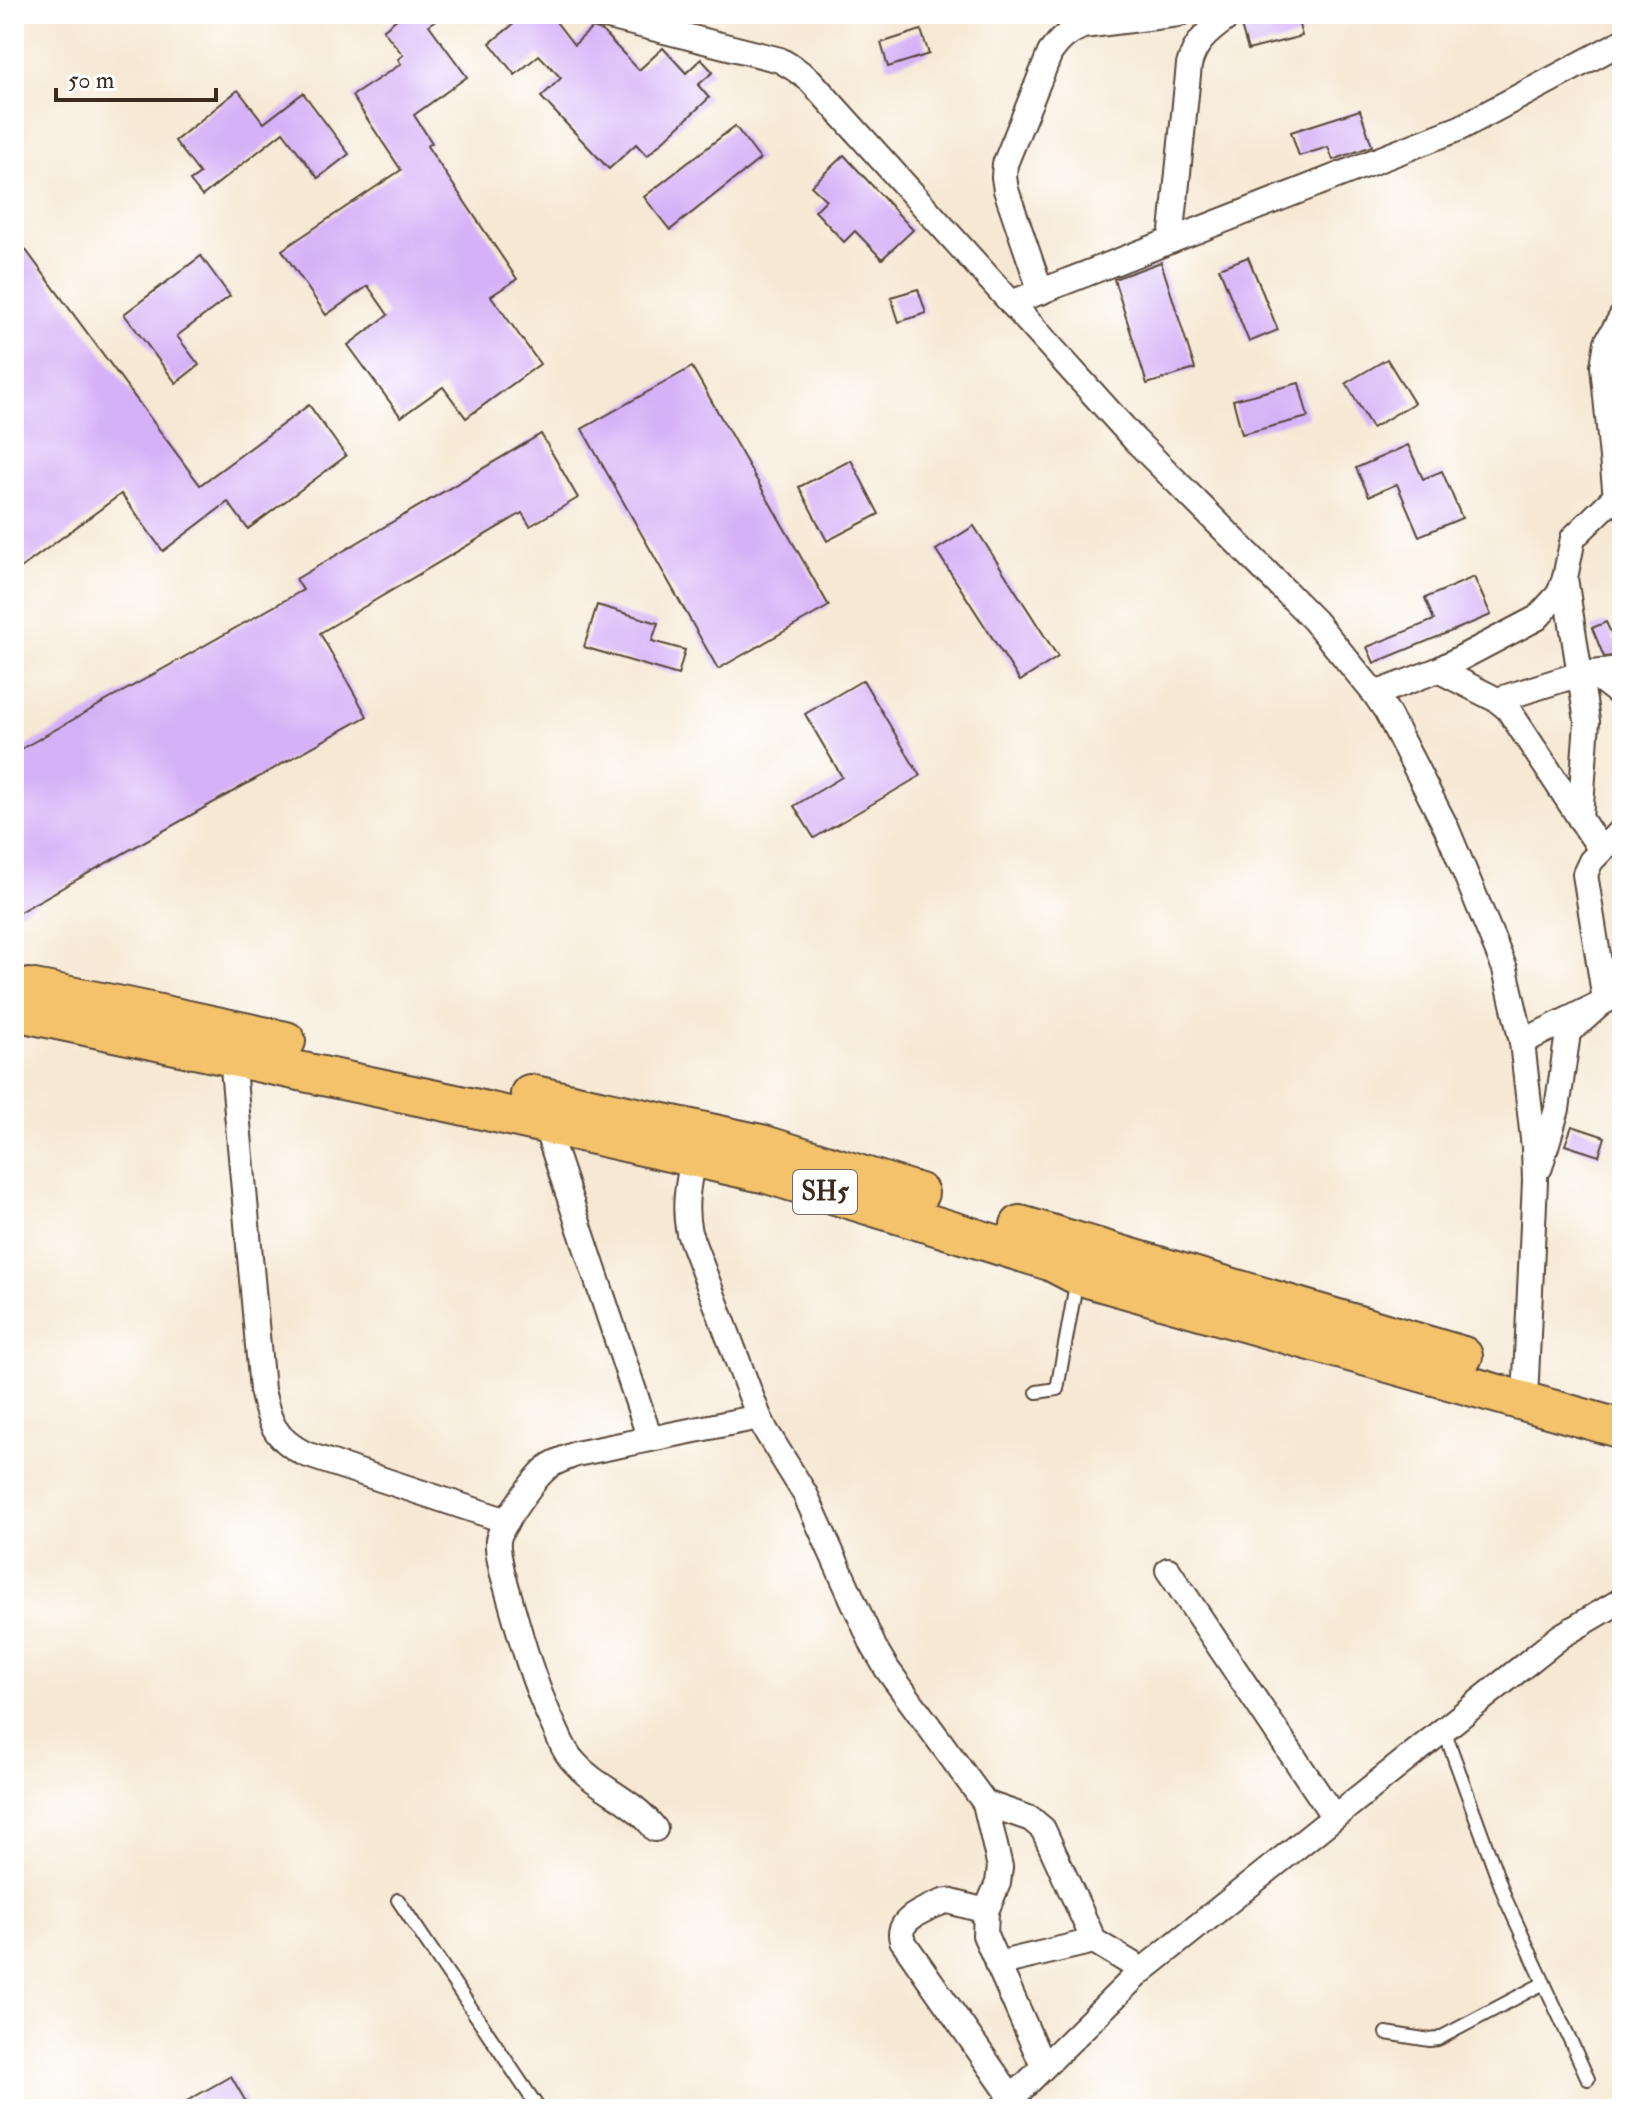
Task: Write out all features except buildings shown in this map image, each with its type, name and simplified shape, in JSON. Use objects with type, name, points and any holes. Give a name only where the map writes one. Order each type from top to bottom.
[{"type":"main road","name":"SH5","points":[[14,985],[232,1057],[777,1177],[1050,1261],[1077,1275],[1526,1388],[1622,1403]]},
{"type":"main road","name":"SH5","points":[[14,1011],[103,1016],[761,1144],[1526,1388],[1622,1429]]},
{"type":"street","points":[[597,14],[762,54],[780,60],[810,80],[1134,439],[1314,620],[1375,694],[1446,827],[1505,969],[1522,1042],[1535,1181],[1526,1388]]},
{"type":"street","points":[[1041,292],[1004,177],[1005,164],[1050,53],[1059,40],[1083,26],[1179,14]]},
{"type":"street","points":[[1171,241],[1192,50],[1232,14]]},
{"type":"street","points":[[1011,303],[1460,128],[1622,42]]},
{"type":"street","points":[[1375,694],[1438,670],[1537,618],[1559,594],[1573,538],[1620,501],[1603,366],[1607,342],[1622,316]]},
{"type":"street","points":[[1565,578],[1586,674],[1587,733],[1580,819]]},
{"type":"street","points":[[1438,670],[1497,700],[1508,709],[1601,850]]},
{"type":"street","points":[[1497,700],[1586,674],[1622,670]]},
{"type":"street","points":[[1586,674],[1622,696]]},
{"type":"street","points":[[1614,997],[1585,874],[1591,861],[1622,829]]},
{"type":"street","points":[[1522,1042],[1614,997]]},
{"type":"street","points":[[1535,1181],[1554,1122],[1568,1033],[1614,997]]},
{"type":"street","points":[[232,1057],[262,1390],[277,1434],[291,1447],[305,1454],[507,1521]]},
{"type":"street","points":[[545,1124],[650,1439]]},
{"type":"street","points":[[693,1158],[685,1203],[689,1233],[759,1417],[805,1494],[879,1658],[985,1803],[1000,1867],[998,1883],[986,1911],[985,1935],[1043,2066]]},
{"type":"street","points":[[655,1829],[635,1807],[581,1770],[563,1747],[537,1689],[498,1556],[498,1541],[502,1528],[535,1481],[554,1464],[576,1454],[759,1417]]},
{"type":"street","points":[[1168,1570],[1334,1817]]},
{"type":"street","points":[[986,1911],[943,1902],[906,1921],[900,1934],[1006,2103],[1142,1970],[1561,1636],[1622,1600]]},
{"type":"street","points":[[985,1803],[1031,1819],[1043,1829],[1094,1941],[1142,1970]]},
{"type":"street","points":[[997,1964],[1094,1941]]},
{"type":"lane","points":[[1037,1392],[1057,1389],[1077,1275]]},
{"type":"lane","points":[[1444,1730],[1499,1884],[1588,2079]]},
{"type":"lane","points":[[398,1900],[539,2109]]},
{"type":"lane","points":[[1386,2033],[1438,2039],[1544,1983]]}]
